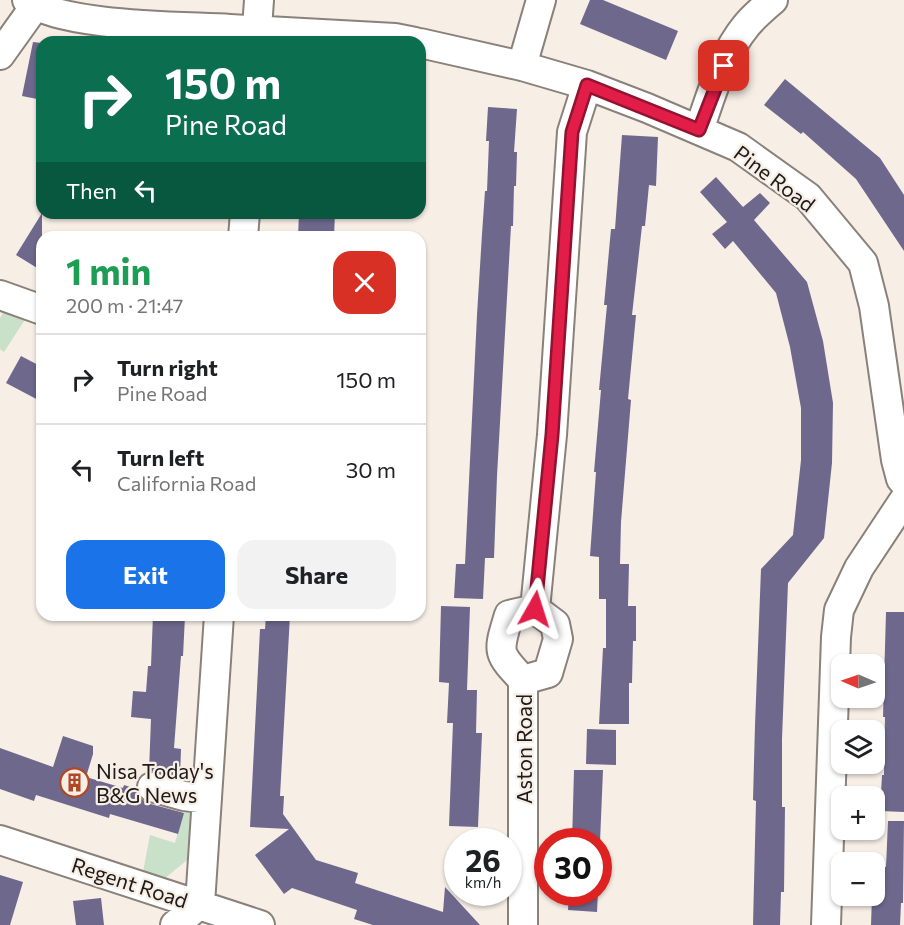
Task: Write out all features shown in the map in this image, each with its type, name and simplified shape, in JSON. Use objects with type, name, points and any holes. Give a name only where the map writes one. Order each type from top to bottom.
[{"type":"street","points":[[0,55],[31,3],[74,17],[256,36],[259,0]]},
{"type":"street","points":[[522,66],[541,0]]},
{"type":"street","points":[[699,130],[716,82],[731,50],[746,27],[773,0]]},
{"type":"street","name":"Pine Road","points":[[426,44],[522,66],[587,85],[738,147],[808,197],[863,263],[873,306],[896,460],[904,482]]},
{"type":"street","points":[[535,609],[552,435],[572,132],[587,85]]},
{"type":"street","points":[[0,295],[36,308]]},
{"type":"street","points":[[826,925],[839,610],[859,568],[904,500]]},
{"type":"street","name":"Aston Road","points":[[523,680],[548,673],[558,639],[555,624],[535,609],[509,615],[500,645],[504,660],[523,680],[523,925]]},
{"type":"street","points":[[174,925],[200,904],[219,621]]},
{"type":"street","points":[[152,787],[184,796],[207,799]]},
{"type":"street","name":"Regent Road","points":[[0,840],[260,925]]},
{"type":"green space","points":[[5,310],[26,318],[4,352],[0,349],[0,318]]},
{"type":"green space","points":[[195,803],[192,856],[164,879],[143,872],[150,835],[175,843],[186,804]]},
{"type":"building","points":[[590,0],[603,0],[678,31],[666,60],[580,24]]},
{"type":"building","points":[[33,42],[36,42],[36,99],[22,96]]},
{"type":"building","points":[[785,79],[880,158],[904,195],[904,251],[856,179],[803,132],[801,134],[764,105]]},
{"type":"building","points":[[488,107],[517,109],[514,152],[517,152],[516,186],[514,186],[513,226],[511,226],[494,558],[485,558],[483,599],[454,598],[456,564],[465,564],[477,315],[485,191],[487,191]]},
{"type":"building","points":[[622,135],[658,137],[656,186],[649,185],[632,315],[636,315],[628,399],[631,400],[621,522],[620,564],[629,564],[628,606],[636,606],[636,641],[633,641],[632,683],[629,683],[629,724],[599,724],[603,648],[606,648],[606,599],[599,599],[599,557],[590,556],[601,390],[599,390],[607,305],[604,305],[611,229],[615,229]]},
{"type":"building","points":[[716,177],[743,207],[760,193],[770,203],[754,220],[807,282],[823,341],[833,403],[832,463],[824,538],[788,583],[782,739],[782,807],[785,807],[784,892],[781,892],[780,925],[753,925],[756,801],[753,800],[761,569],[793,535],[801,460],[801,408],[790,347],[776,293],[733,241],[725,249],[712,234],[727,222],[700,192]]},
{"type":"building","points":[[38,219],[42,219],[42,231],[36,231],[36,267],[16,255]]},
{"type":"building","points":[[299,219],[335,219],[334,231],[298,231]]},
{"type":"building","points":[[21,356],[36,364],[36,399],[6,383]]},
{"type":"building","points":[[441,606],[470,607],[467,690],[477,690],[476,733],[482,733],[478,827],[449,826],[453,723],[447,723],[449,683],[439,682]]},
{"type":"building","points":[[886,612],[904,612],[904,812],[885,811],[885,786],[881,786],[882,775],[885,774],[885,717],[883,717]]},
{"type":"building","points":[[153,621],[185,621],[174,748],[181,749],[180,778],[149,771],[151,719],[131,717],[133,691],[146,692],[148,666],[151,666]]},
{"type":"building","points":[[266,621],[290,621],[280,796],[284,796],[283,814],[316,860],[358,873],[355,883],[443,912],[444,900],[444,906],[462,906],[480,925],[373,925],[354,919],[357,910],[292,888],[284,894],[255,855],[289,829],[250,827],[260,629],[265,629]]},
{"type":"building","points":[[587,729],[616,730],[616,765],[586,764]]},
{"type":"building","points":[[63,736],[93,746],[86,777],[123,788],[124,785],[136,789],[140,798],[147,803],[184,813],[178,834],[110,814],[109,818],[36,795],[34,801],[0,789],[0,748],[53,767]]},
{"type":"building","points":[[574,770],[603,770],[601,828],[572,828]]},
{"type":"building","points":[[888,821],[904,821],[903,903],[901,903],[900,925],[871,925],[872,906],[885,906]]},
{"type":"building","points":[[0,875],[23,882],[10,925],[0,925]]},
{"type":"building","points":[[101,898],[104,925],[76,925],[73,901]]},
{"type":"building","points":[[568,906],[597,906],[597,912],[568,910]]},
{"type":"place","name":"Nisa Today's B&G News","points":[[75,782]]},
{"type":"route","points":[[535,609],[552,435],[572,132],[587,85],[699,130],[724,66]]}]
